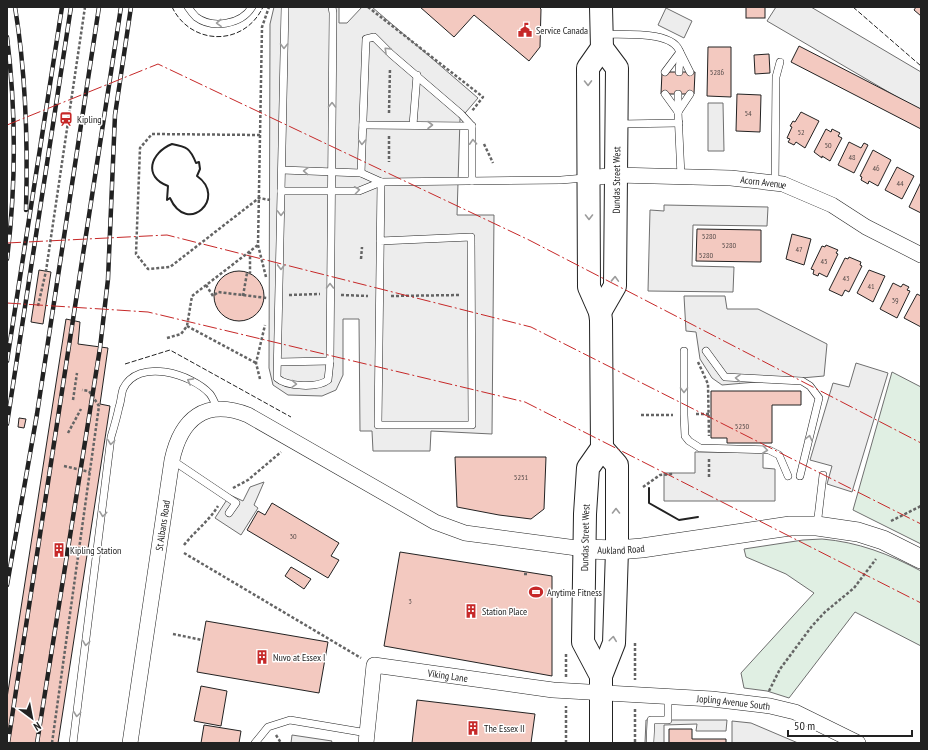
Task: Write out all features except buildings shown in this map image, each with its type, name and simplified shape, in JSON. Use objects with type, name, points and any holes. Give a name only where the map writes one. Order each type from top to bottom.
[{"type":"main road","points":[[602,7],[602,41],[588,68],[590,178],[589,287],[600,312],[602,448]]},
{"type":"main road","name":"Dundas Street West","points":[[600,312],[615,286],[617,124],[617,68],[602,41]]},
{"type":"main road","name":"Dundas Street West","points":[[601,684],[583,642],[584,550],[588,468],[602,448],[617,465],[617,550],[614,643],[601,684],[601,743]]},
{"type":"street","name":"Acorn Avenue","points":[[590,178],[616,175],[681,176],[736,178],[775,183],[832,205],[866,227],[921,255]]},
{"type":"street","name":"St Albans Road","points":[[130,743],[172,460],[176,443],[184,428],[191,420],[204,412],[217,408],[233,409],[248,415],[289,439]]},
{"type":"street","name":"Aukland Road","points":[[289,439],[435,522],[465,532],[584,550],[617,550],[642,548],[790,526],[817,526],[858,532],[882,540],[921,559]]},
{"type":"street","name":"Viking Lane","points":[[374,665],[553,690],[601,684]]},
{"type":"street","points":[[367,738],[374,665]]},
{"type":"street","name":"Jopling Avenue South","points":[[601,684],[668,698],[712,699],[764,705],[795,712],[858,743]]},
{"type":"lane","points":[[188,7],[196,16],[208,23],[222,24],[237,20],[252,7]]},
{"type":"lane","points":[[284,7],[277,378],[283,384],[322,385],[328,380],[330,361],[332,7]]},
{"type":"lane","points":[[361,173],[366,39],[374,37],[391,54],[462,114],[472,126],[472,181]]},
{"type":"lane","points":[[602,41],[662,37],[672,40],[690,72]]},
{"type":"lane","points":[[665,72],[680,52]]},
{"type":"lane","points":[[679,72],[680,52]]},
{"type":"lane","points":[[775,183],[776,77],[780,62]]},
{"type":"lane","points":[[413,125],[417,75]]},
{"type":"lane","points":[[665,94],[678,112]]},
{"type":"lane","points":[[678,94],[681,176]]},
{"type":"lane","points":[[678,112],[690,94]]},
{"type":"lane","points":[[617,124],[679,123]]},
{"type":"lane","points":[[363,125],[472,126]]},
{"type":"lane","points":[[282,170],[361,173],[381,182]]},
{"type":"lane","points":[[281,191],[359,191],[381,182],[562,180],[590,178]]},
{"type":"lane","points":[[380,241],[471,237],[472,424],[378,425],[380,241],[381,182]]},
{"type":"lane","points":[[706,350],[725,377],[802,381],[810,386],[819,398],[800,476]]},
{"type":"lane","points":[[684,351],[685,436],[689,441],[700,448],[709,447],[769,450],[779,455],[788,476]]},
{"type":"lane","points":[[278,362],[330,361]]},
{"type":"lane","points":[[73,743],[111,437],[124,389],[133,379],[144,372],[156,371],[174,373],[202,388],[210,395],[217,408]]},
{"type":"lane","points":[[172,460],[236,504],[229,513]]},
{"type":"lane","points":[[817,526],[823,475]]},
{"type":"lane","points":[[650,743],[651,720],[668,720],[668,698]]},
{"type":"lane","points":[[255,743],[268,727],[290,720],[367,738]]},
{"type":"path","points":[[38,306],[46,271],[85,7]]},
{"type":"path","points":[[268,7],[262,27],[258,245],[268,283]]},
{"type":"path","points":[[368,7],[483,97],[472,112],[477,117]]},
{"type":"path","points":[[389,162],[391,54]]},
{"type":"path","points":[[259,198],[170,266],[148,269],[136,254],[140,148],[152,134],[260,135]]},
{"type":"path","points":[[483,141],[494,163]]},
{"type":"path","points":[[167,338],[181,334],[186,326],[192,296],[258,245]]},
{"type":"path","points":[[361,259],[362,247]]},
{"type":"path","points":[[243,296],[247,273],[250,272],[250,252]]},
{"type":"path","points":[[206,285],[214,296],[218,292],[264,300]]},
{"type":"path","points":[[269,304],[270,297]]},
{"type":"path","points":[[260,379],[256,363],[266,324]]},
{"type":"path","points":[[186,326],[256,363]]},
{"type":"path","points":[[696,358],[708,384],[709,479]]},
{"type":"path","points":[[73,400],[77,373]]},
{"type":"path","points":[[52,743],[99,406],[89,391],[82,390]]},
{"type":"path","points":[[68,433],[81,409]]},
{"type":"path","points":[[64,466],[90,472]]},
{"type":"path","points":[[643,487],[660,475],[673,474]]},
{"type":"path","points":[[891,521],[921,506]]},
{"type":"path","points":[[184,553],[374,665]]},
{"type":"path","points":[[764,705],[770,687],[780,669],[796,647],[825,612],[854,588],[876,559]]},
{"type":"path","points":[[173,634],[202,640]]},
{"type":"path","points":[[566,707],[566,743]]},
{"type":"path","points":[[634,716],[635,743]]},
{"type":"path","points":[[276,734],[282,743]]},
{"type":"green space","points":[[892,372],[921,387],[921,544],[853,510]]},
{"type":"green space","points":[[822,539],[861,546],[897,559],[921,571],[921,646],[855,612],[789,698],[767,691],[744,688],[741,673],[814,593],[786,574],[746,557],[744,549],[803,540]]},
{"type":"shaded area","points":[[274,7],[339,7],[339,23],[347,23],[362,7],[372,7],[478,98],[460,119],[457,215],[494,215],[492,434],[431,431],[430,451],[373,451],[372,431],[360,431],[359,319],[343,319],[343,375],[336,390],[322,396],[288,395],[273,385],[269,368],[270,24]]},
{"type":"shaded area","points":[[776,7],[811,7],[921,72],[921,111],[767,21]]},
{"type":"shaded area","points":[[666,8],[692,21],[684,38],[658,25]]},
{"type":"shaded area","points":[[708,103],[723,103],[724,151],[708,151]]},
{"type":"shaded area","points":[[664,205],[768,207],[767,226],[693,225],[692,266],[734,267],[733,292],[648,291],[650,210],[664,211]]},
{"type":"shaded area","points":[[684,296],[725,296],[727,309],[758,309],[827,344],[824,376],[722,385],[712,378],[700,359],[696,332],[686,331]]},
{"type":"shaded area","points":[[856,363],[888,373],[852,492],[827,484],[832,466],[810,460],[833,383],[849,387]]},
{"type":"shaded area","points":[[695,452],[763,452],[763,468],[775,469],[775,501],[664,501],[664,473],[695,473]]},
{"type":"shaded area","points":[[264,482],[254,505],[258,508],[241,535],[215,518],[230,495],[243,501],[250,487]]},
{"type":"shaded area","points":[[646,720],[727,720],[726,731],[696,731],[697,724],[664,725],[664,743],[645,743]]},
{"type":"shaded area","points":[[732,721],[751,723],[798,743],[732,743]]},
{"type":"shaded area","points":[[292,735],[332,741],[331,743],[291,743]]},
{"type":"railway","points":[[15,7],[24,83],[27,159],[26,210]]},
{"type":"railway","points":[[7,361],[62,7]]},
{"type":"railway","points":[[7,424],[71,7]]},
{"type":"railway","points":[[7,585],[37,414],[99,7]]},
{"type":"railway","points":[[8,743],[121,7]]},
{"type":"railway","points":[[37,743],[100,348],[108,279],[115,115],[131,7]]},
{"type":"railway","points":[[7,37],[12,92],[14,148],[12,204],[7,259]]},
{"type":"fence","points":[[172,7],[181,20],[192,29],[204,35],[218,37],[231,35],[243,29],[254,20],[263,7]]},
{"type":"fence","points":[[853,7],[921,66]]},
{"type":"fence","points":[[125,364],[170,350],[291,417]]},
{"type":"wall","points":[[172,144],[187,149],[192,154],[196,163],[199,162],[200,169],[197,176],[205,185],[208,194],[207,203],[202,210],[194,214],[186,214],[177,209],[170,198],[167,200],[168,186],[160,182],[152,171],[154,159],[164,148],[172,144]]},
{"type":"wall","points":[[649,488],[649,503],[679,520],[698,517]]},
{"type":"power","points":[[7,125],[158,64],[529,240],[921,443]]},
{"type":"power","points":[[7,243],[167,235],[531,327],[921,524]]},
{"type":"power","points":[[7,303],[148,312],[525,402],[921,603]]},
{"type":"place","name":"Service Canada","points":[[525,30]]},
{"type":"place","name":"Kipling","points":[[66,119]]},
{"type":"place","name":"Kipling Station","points":[[59,550]]},
{"type":"place","name":"Anytime Fitness","points":[[536,592]]},
{"type":"place","name":"Station Place","points":[[471,611]]},
{"type":"place","name":"Nuvo at Essex I","points":[[262,657]]},
{"type":"place","name":"The Essex II","points":[[473,728]]}]
